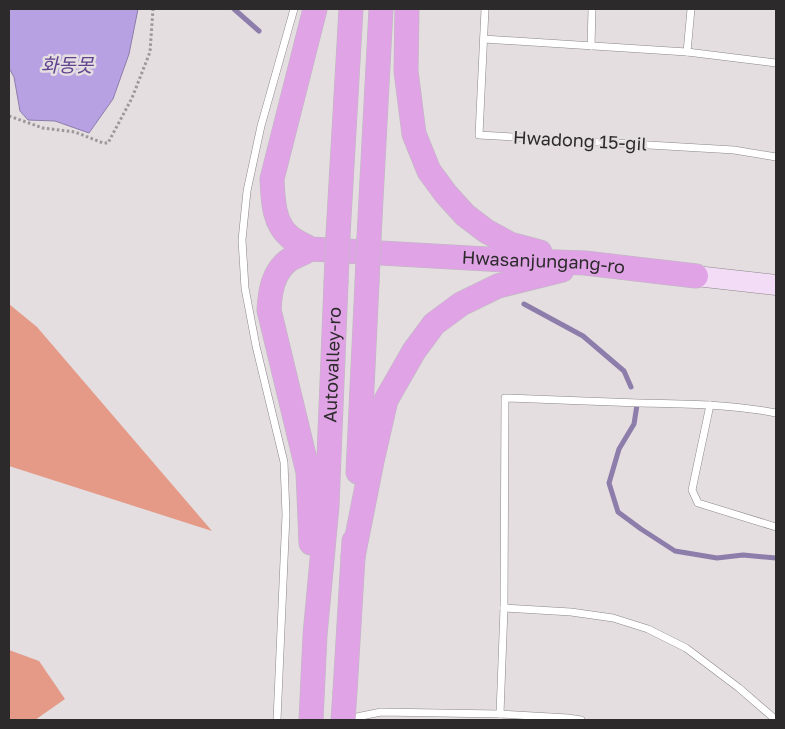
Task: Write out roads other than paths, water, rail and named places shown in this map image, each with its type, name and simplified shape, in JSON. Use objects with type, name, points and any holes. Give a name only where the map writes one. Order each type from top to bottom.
[{"type":"highway","points":[[311,249],[290,237],[278,221],[273,202],[272,179],[315,9]]},
{"type":"highway","name":"Autovalley-ro","points":[[311,720],[315,635],[327,506],[338,235],[351,9]]},
{"type":"highway","name":"Autovalley-ro","points":[[342,720],[353,557],[381,9]]},
{"type":"highway","points":[[406,9],[406,71],[414,134],[435,179],[465,215],[486,231],[502,240],[510,244],[585,263]]},
{"type":"highway","points":[[311,249],[289,260],[277,274],[270,291],[269,310],[308,472],[315,635]]},
{"type":"highway","name":"Hwasanjungang-ro","points":[[311,249],[585,263],[696,276]]},
{"type":"highway","points":[[353,557],[386,400],[414,350],[434,324],[461,304],[498,286],[585,263]]},
{"type":"main road","name":"Hwasanjungang-ro","points":[[696,276],[776,285]]},
{"type":"lane","points":[[276,720],[286,515],[284,462],[254,336],[245,288],[242,240],[247,191],[261,126],[294,9]]},
{"type":"lane","name":"Hwadong 15-gil","points":[[485,9],[479,135],[734,150],[776,157]]},
{"type":"lane","points":[[591,46],[592,9]]},
{"type":"lane","points":[[687,52],[692,9]]},
{"type":"lane","points":[[484,39],[687,52],[776,64]]},
{"type":"lane","points":[[500,714],[504,608],[505,398],[710,405],[754,409],[776,414]]},
{"type":"lane","points":[[710,405],[692,490],[698,503],[776,527]]},
{"type":"lane","points":[[504,608],[571,612],[613,618],[648,629],[686,648],[739,688],[776,720]]},
{"type":"lane","points":[[342,720],[381,712],[500,714],[581,720]]},
{"type":"water","name":"화동못","points":[[9,9],[138,9],[129,54],[113,99],[89,133],[55,121],[28,120],[20,111],[14,77],[9,68]]},
{"type":"waterway","points":[[234,9],[259,31]]},
{"type":"waterway","points":[[524,304],[583,336],[624,371],[631,387]]},
{"type":"waterway","points":[[637,405],[634,424],[619,449],[609,483],[618,512],[675,551],[717,558],[743,555],[776,558]]}]
